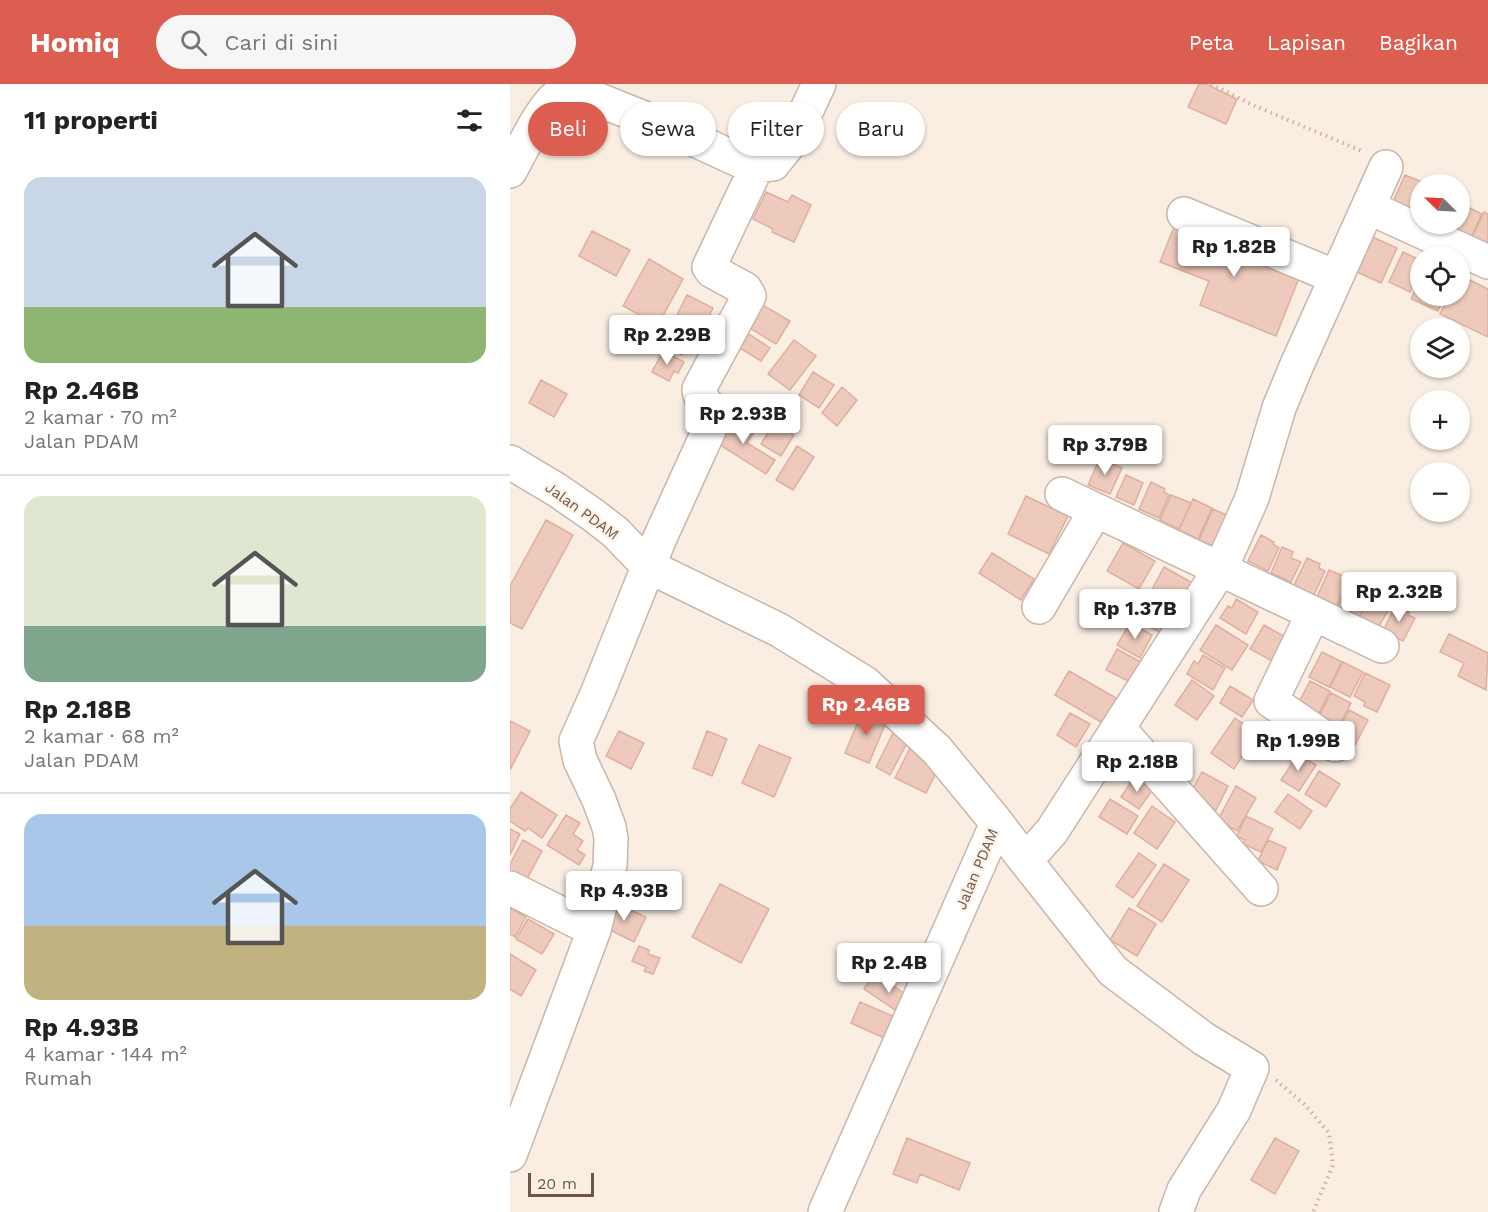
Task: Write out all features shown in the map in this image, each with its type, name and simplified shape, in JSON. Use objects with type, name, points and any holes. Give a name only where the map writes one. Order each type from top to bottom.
[{"type":"street","points":[[510,171],[556,89],[584,94],[757,166],[773,164],[793,139],[819,84]]},
{"type":"street","points":[[510,1155],[594,930],[610,866],[609,827],[580,760],[576,741],[653,555],[716,415],[699,396],[699,389],[749,296],[745,289],[712,272],[709,267],[757,166]]},
{"type":"street","points":[[1022,855],[1037,848],[1052,831],[1220,569],[1252,498],[1283,398],[1386,167]]},
{"type":"street","points":[[1368,207],[1488,262]]},
{"type":"street","points":[[1184,214],[1336,277]]},
{"type":"street","name":"Jalan PDAM","points":[[510,462],[573,501],[615,532],[865,683],[937,750],[997,823],[825,1212]]},
{"type":"street","points":[[1062,494],[1382,646]]},
{"type":"street","points":[[1039,607],[1096,510]]},
{"type":"street","points":[[1313,614],[1270,701],[1335,745]]},
{"type":"street","points":[[1119,729],[1261,889]]},
{"type":"street","points":[[997,823],[1113,971],[1204,1039],[1252,1068],[1234,1110],[1184,1190],[1176,1212]]},
{"type":"street","points":[[510,888],[594,930]]},
{"type":"path","points":[[1212,84],[1255,106],[1380,159],[1386,167]]},
{"type":"path","points":[[1252,1068],[1261,1070],[1278,1081],[1304,1104],[1329,1133],[1333,1165],[1313,1212]]},
{"type":"building","points":[[1199,84],[1206,84],[1237,99],[1226,124],[1188,107]]},
{"type":"building","points":[[1405,175],[1410,177],[1410,224],[1388,213]]},
{"type":"building","points":[[766,192],[788,202],[792,195],[811,205],[794,242],[772,232],[773,229],[753,219]]},
{"type":"building","points":[[1470,208],[1482,214],[1468,244],[1440,236],[1441,234],[1470,234]]},
{"type":"building","points":[[1484,212],[1488,214],[1488,253],[1469,244]]},
{"type":"building","points":[[1176,222],[1301,273],[1276,336],[1200,305],[1209,281],[1160,262]]},
{"type":"building","points":[[592,231],[630,250],[616,276],[579,256]]},
{"type":"building","points":[[1366,234],[1397,248],[1381,283],[1350,269]]},
{"type":"building","points":[[1403,252],[1410,255],[1410,292],[1389,282]]},
{"type":"building","points":[[649,259],[683,279],[658,325],[623,306]]},
{"type":"building","points":[[1470,280],[1488,289],[1488,337],[1470,328],[1470,318],[1448,318],[1440,314],[1444,306],[1470,306]]},
{"type":"building","points":[[687,295],[713,308],[707,320],[702,318],[698,328],[676,317]]},
{"type":"building","points":[[756,301],[790,321],[776,344],[743,324]]},
{"type":"building","points":[[1427,306],[1440,306],[1438,311]]},
{"type":"building","points":[[677,325],[698,337],[692,348],[687,345],[682,355],[665,346]]},
{"type":"building","points":[[749,334],[770,348],[761,361],[740,348]]},
{"type":"building","points":[[794,340],[816,356],[790,390],[768,374]]},
{"type":"building","points":[[663,351],[684,362],[678,373],[674,371],[669,381],[652,372]]},
{"type":"building","points":[[813,372],[834,385],[819,408],[799,395]]},
{"type":"building","points":[[541,380],[567,394],[554,417],[529,403]]},
{"type":"building","points":[[842,387],[857,400],[837,426],[822,413]]},
{"type":"building","points":[[743,417],[758,426],[747,443],[775,460],[766,474],[709,438],[717,425],[732,435]]},
{"type":"building","points":[[774,423],[794,435],[781,456],[761,444]]},
{"type":"building","points":[[797,446],[814,457],[793,490],[776,480]]},
{"type":"building","points":[[1100,458],[1122,468],[1110,494],[1088,485]]},
{"type":"building","points":[[1126,475],[1143,483],[1134,505],[1116,497]]},
{"type":"building","points":[[1151,482],[1165,489],[1164,492],[1169,495],[1159,518],[1139,509]]},
{"type":"building","points":[[1171,495],[1191,503],[1179,529],[1160,520]]},
{"type":"building","points":[[1026,496],[1068,516],[1049,554],[1008,534]]},
{"type":"building","points":[[1193,499],[1212,508],[1198,539],[1179,530]]},
{"type":"building","points":[[1213,509],[1240,521],[1220,549],[1199,540]]},
{"type":"building","points":[[546,520],[573,535],[522,629],[510,623],[510,586]]},
{"type":"building","points":[[1261,535],[1274,542],[1273,544],[1279,548],[1268,571],[1248,561]]},
{"type":"building","points":[[1123,543],[1155,561],[1139,589],[1107,571]]},
{"type":"building","points":[[1282,547],[1293,552],[1291,558],[1301,562],[1291,582],[1271,573]]},
{"type":"building","points":[[992,553],[1034,579],[1021,600],[979,573]]},
{"type":"building","points":[[1307,558],[1320,564],[1319,568],[1325,571],[1314,595],[1294,585]]},
{"type":"building","points":[[1164,567],[1200,587],[1184,615],[1149,595]]},
{"type":"building","points":[[1329,570],[1343,576],[1341,580],[1347,583],[1336,606],[1317,597]]},
{"type":"building","points":[[1352,578],[1373,588],[1359,618],[1337,608]]},
{"type":"building","points":[[1372,595],[1391,605],[1378,628],[1359,618]]},
{"type":"building","points":[[1144,599],[1174,615],[1163,634],[1133,618]]},
{"type":"building","points":[[1236,599],[1258,612],[1246,634],[1220,618],[1228,606],[1232,608]]},
{"type":"building","points":[[1396,605],[1415,618],[1403,641],[1383,631]]},
{"type":"building","points":[[1130,623],[1152,635],[1140,658],[1117,645]]},
{"type":"building","points":[[1216,625],[1248,645],[1232,670],[1200,650]]},
{"type":"building","points":[[1264,625],[1287,638],[1274,662],[1250,649]]},
{"type":"building","points":[[1449,634],[1488,653],[1486,690],[1458,676],[1464,663],[1440,652]]},
{"type":"building","points":[[1117,649],[1141,662],[1130,682],[1106,670]]},
{"type":"building","points":[[1322,652],[1342,662],[1329,687],[1309,677]]},
{"type":"building","points":[[1203,655],[1225,668],[1213,690],[1187,674],[1194,661],[1198,664]]},
{"type":"building","points":[[1343,662],[1363,672],[1350,697],[1330,687]]},
{"type":"building","points":[[1069,671],[1125,703],[1111,728],[1055,695]]},
{"type":"building","points":[[1365,673],[1390,685],[1377,712],[1364,706],[1365,702],[1354,696]]},
{"type":"building","points":[[1192,680],[1214,696],[1197,720],[1175,705]]},
{"type":"building","points":[[1310,681],[1330,691],[1317,717],[1297,706]]},
{"type":"building","points":[[1230,686],[1253,700],[1242,717],[1220,703]]},
{"type":"building","points":[[1331,693],[1351,703],[1338,728],[1318,718]]},
{"type":"building","points":[[863,710],[887,720],[869,763],[845,753]]},
{"type":"building","points":[[1349,710],[1368,720],[1355,745],[1335,735]]},
{"type":"building","points":[[1070,713],[1090,724],[1076,747],[1057,735]]},
{"type":"building","points":[[1235,718],[1257,733],[1234,769],[1211,753]]},
{"type":"building","points":[[510,721],[530,731],[510,770]]},
{"type":"building","points":[[619,731],[644,743],[631,769],[606,756]]},
{"type":"building","points":[[707,731],[727,739],[712,776],[693,768]]},
{"type":"building","points":[[893,733],[908,741],[890,775],[876,767]]},
{"type":"building","points":[[759,745],[791,758],[774,797],[742,783]]},
{"type":"building","points":[[911,746],[942,761],[926,793],[895,778]]},
{"type":"building","points":[[1298,754],[1316,765],[1299,791],[1281,780]]},
{"type":"building","points":[[1319,771],[1340,784],[1326,807],[1305,794]]},
{"type":"building","points":[[1202,772],[1228,786],[1216,810],[1189,796]]},
{"type":"building","points":[[1135,776],[1153,789],[1139,809],[1121,797]]},
{"type":"building","points":[[1236,786],[1256,798],[1237,831],[1218,820]]},
{"type":"building","points":[[521,792],[557,815],[542,838],[528,828],[525,831],[510,821],[510,809]]},
{"type":"building","points":[[1288,794],[1312,811],[1300,829],[1275,812]]},
{"type":"building","points":[[1110,799],[1138,816],[1127,834],[1099,817]]},
{"type":"building","points":[[1152,806],[1175,822],[1157,849],[1134,833]]},
{"type":"building","points":[[566,815],[580,823],[573,834],[583,841],[577,850],[585,855],[579,865],[547,845]]},
{"type":"building","points":[[1246,816],[1273,829],[1261,852],[1243,844],[1245,840],[1237,836]]},
{"type":"building","points":[[510,829],[520,834],[510,855]]},
{"type":"building","points":[[523,840],[542,851],[525,883],[510,875],[510,864]]},
{"type":"building","points":[[1268,840],[1286,848],[1277,870],[1258,861]]},
{"type":"building","points":[[1139,853],[1156,865],[1133,898],[1116,886]]},
{"type":"building","points":[[1164,864],[1189,880],[1162,922],[1137,906]]},
{"type":"building","points":[[720,884],[769,909],[741,963],[692,937]]},
{"type":"building","points":[[614,902],[646,917],[634,942],[602,926]]},
{"type":"building","points":[[510,908],[526,917],[515,937],[510,934]]},
{"type":"building","points":[[1129,908],[1156,924],[1137,956],[1110,940]]},
{"type":"building","points":[[528,919],[554,934],[542,954],[516,939]]},
{"type":"building","points":[[639,946],[649,950],[648,954],[660,958],[653,974],[644,971],[646,967],[632,961]]},
{"type":"building","points":[[510,954],[536,970],[521,996],[510,989]]},
{"type":"building","points":[[874,973],[914,1000],[904,1016],[864,989]]},
{"type":"building","points":[[860,1002],[904,1021],[895,1043],[851,1023]]},
{"type":"building","points":[[907,1138],[970,1163],[959,1190],[920,1174],[917,1183],[893,1174]]},
{"type":"building","points":[[1275,1138],[1299,1151],[1275,1194],[1251,1180]]}]
